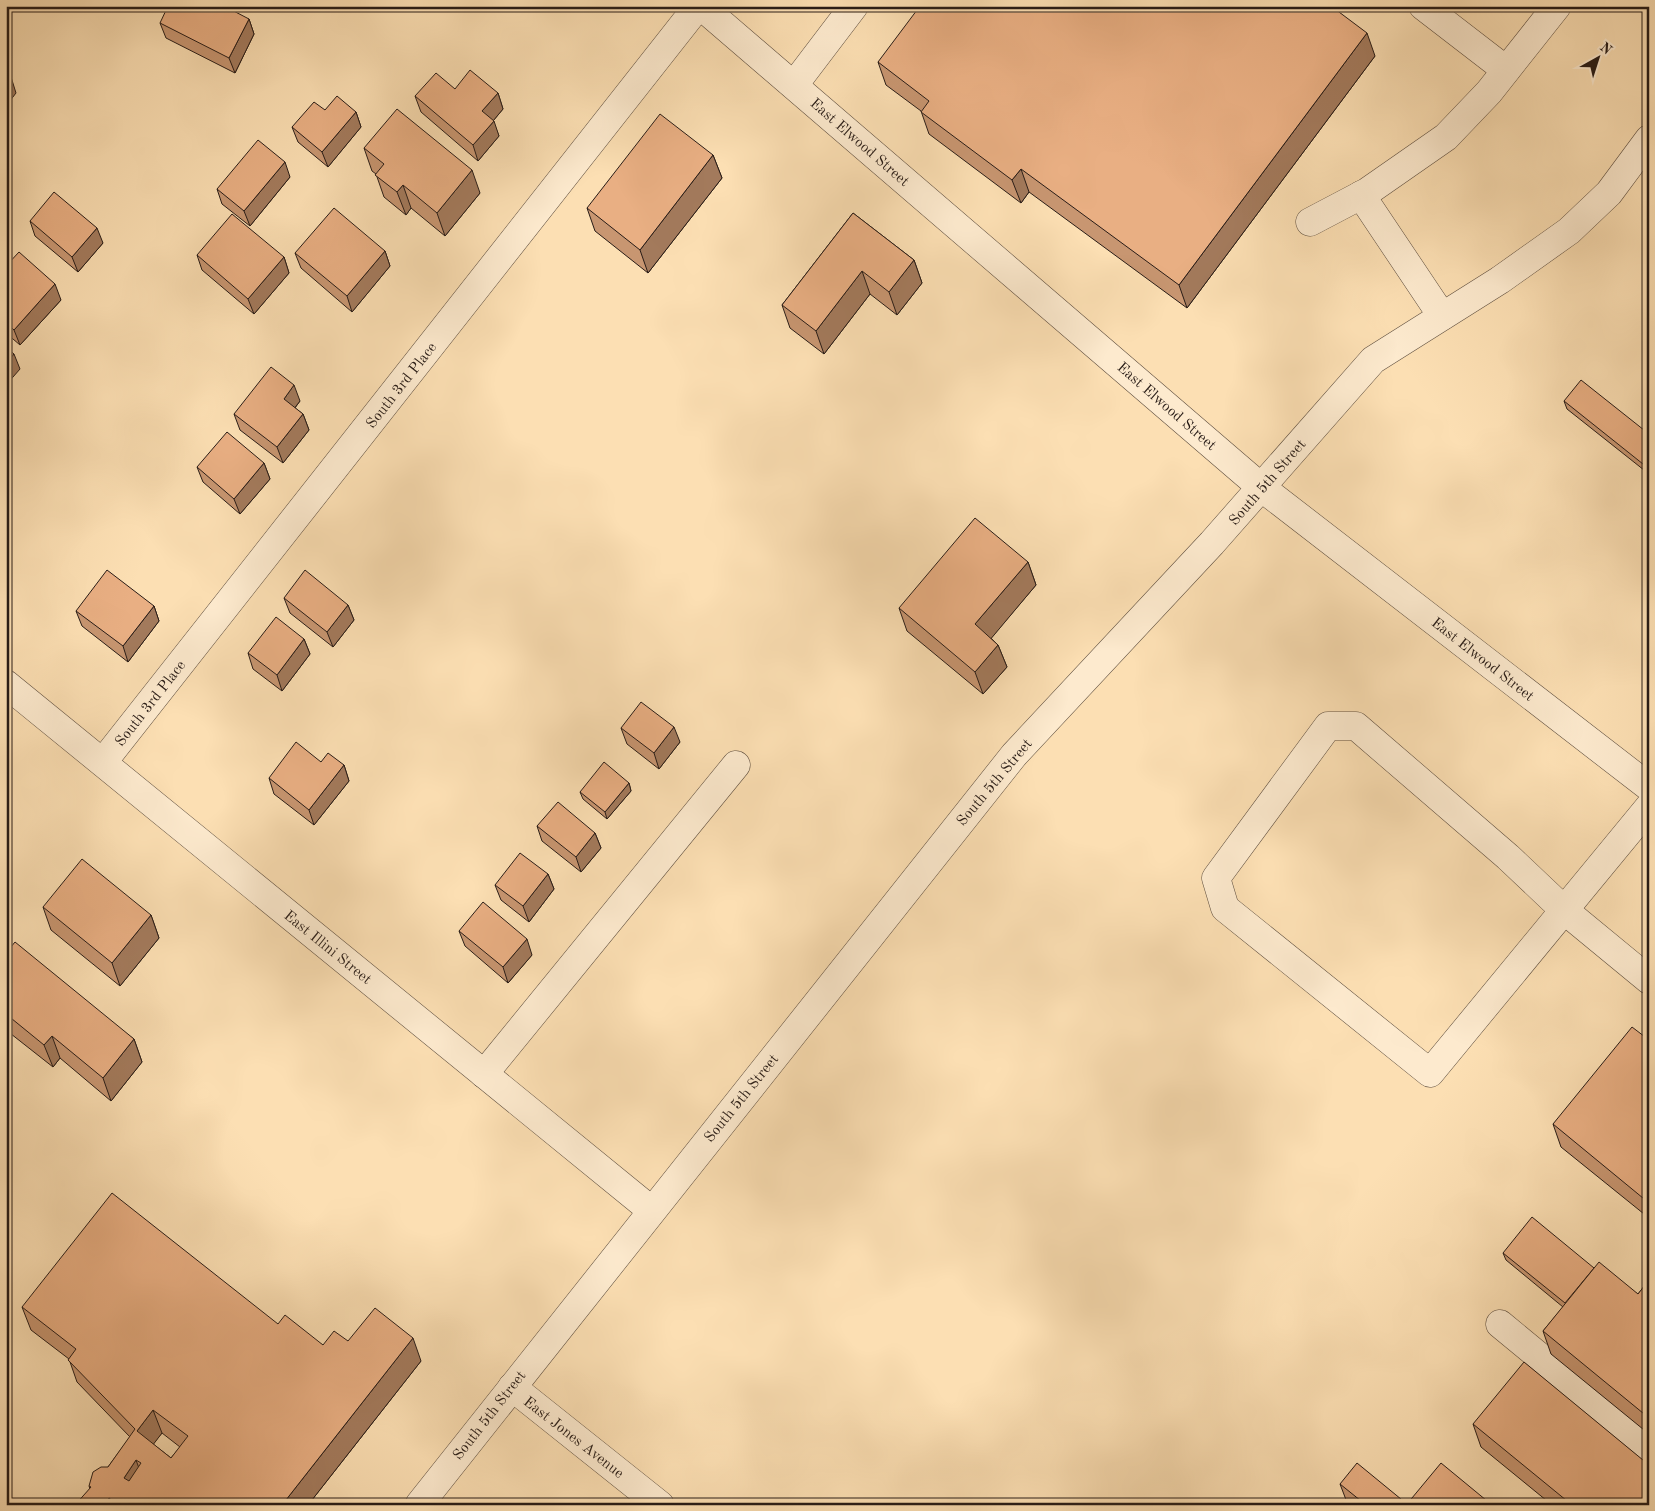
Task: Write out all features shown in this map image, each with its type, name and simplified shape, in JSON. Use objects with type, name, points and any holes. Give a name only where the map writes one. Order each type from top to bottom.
[{"type":"street","name":"East Elwood Street","points":[[699,6],[794,85],[1262,488],[1649,787]]},
{"type":"street","name":"South 3rd Place","points":[[103,762],[699,6]]},
{"type":"street","points":[[794,85],[854,6]]},
{"type":"street","points":[[1423,6],[1506,70]]},
{"type":"street","points":[[1310,222],[1361,195],[1446,137],[1489,92],[1557,6]]},
{"type":"street","name":"South 5th Street","points":[[419,1505],[651,1210],[1014,755],[1262,488],[1372,360],[1500,280],[1569,231],[1609,193],[1649,138]]},
{"type":"street","points":[[1361,195],[1442,316]]},
{"type":"street","name":"East Illini Street","points":[[6,684],[651,1210]]},
{"type":"street","points":[[1649,807],[1564,910],[1430,1073],[1225,908],[1216,878],[1328,726],[1356,726],[1508,857],[1564,910],[1649,980]]},
{"type":"street","points":[[484,1074],[736,765]]},
{"type":"street","points":[[1500,1324],[1649,1447]]},
{"type":"street","name":"East Jones Avenue","points":[[512,1387],[660,1505]]},
{"type":"building","points":[[168,6],[224,6],[249,19],[229,58],[160,23]]},
{"type":"building","points":[[920,6],[1331,6],[1367,33],[1179,285],[1021,169],[1012,180],[921,112],[929,101],[878,62]]},
{"type":"building","points":[[470,70],[498,93],[482,111],[494,121],[473,145],[415,96],[436,73],[455,89]]},
{"type":"building","points":[[6,74],[11,77],[6,83]]},
{"type":"building","points":[[337,96],[356,112],[322,152],[292,127],[314,102],[325,110]]},
{"type":"building","points":[[397,109],[472,170],[437,213],[403,185],[397,192],[375,175],[384,164],[364,148]]},
{"type":"building","points":[[660,114],[713,155],[640,250],[587,208]]},
{"type":"building","points":[[258,140],[285,162],[244,211],[217,189]]},
{"type":"building","points":[[54,192],[97,228],[72,257],[30,221]]},
{"type":"building","points":[[334,208],[385,251],[347,296],[295,253]]},
{"type":"building","points":[[853,213],[914,260],[889,292],[862,271],[816,331],[782,305]]},
{"type":"building","points":[[232,214],[284,257],[248,299],[197,255]]},
{"type":"building","points":[[19,252],[55,284],[14,330],[6,322],[6,266]]},
{"type":"building","points":[[6,347],[14,354],[6,363]]},
{"type":"building","points":[[271,367],[294,385],[284,399],[303,414],[277,447],[234,414]]},
{"type":"building","points":[[1581,380],[1649,434],[1648,468],[1564,401]]},
{"type":"building","points":[[227,432],[264,463],[234,499],[197,467]]},
{"type":"building","points":[[975,518],[1028,562],[975,624],[998,645],[975,672],[899,608]]},
{"type":"building","points":[[107,570],[154,606],[123,646],[76,611]]},
{"type":"building","points":[[305,570],[348,605],[327,632],[284,598]]},
{"type":"building","points":[[276,617],[304,639],[277,675],[248,653]]},
{"type":"building","points":[[641,702],[674,727],[654,753],[621,728]]},
{"type":"building","points":[[296,742],[321,762],[328,753],[344,765],[309,810],[269,778]]},
{"type":"building","points":[[604,762],[629,783],[605,812],[580,792]]},
{"type":"building","points":[[558,802],[595,833],[576,857],[537,826]]},
{"type":"building","points":[[520,853],[548,874],[523,906],[495,885]]},
{"type":"building","points":[[82,859],[151,915],[112,963],[43,907]]},
{"type":"building","points":[[483,902],[527,939],[503,967],[459,931]]},
{"type":"building","points":[[15,942],[134,1039],[103,1078],[52,1036],[44,1045],[6,1014],[6,953]]},
{"type":"building","points":[[1632,1027],[1649,1040],[1649,1203],[1553,1124]]},
{"type":"building","points":[[112,1193],[278,1324],[285,1315],[323,1345],[334,1331],[348,1341],[375,1308],[413,1338],[282,1505],[112,1505],[114,1502],[109,1498],[105,1505],[75,1505],[91,1487],[89,1486],[93,1472],[101,1467],[108,1467],[135,1429],[68,1360],[76,1349],[22,1307]],"holes":[[[153,1410],[188,1436],[171,1458],[137,1431]],[[136,1460],[141,1463],[129,1481],[124,1478]]]},
{"type":"building","points":[[1532,1217],[1594,1268],[1565,1303],[1503,1253]]},
{"type":"building","points":[[1599,1262],[1638,1294],[1649,1280],[1649,1418],[1543,1331]]},
{"type":"building","points":[[1524,1362],[1649,1465],[1649,1505],[1572,1505],[1473,1424]]},
{"type":"building","points":[[1357,1463],[1407,1504],[1441,1463],[1492,1505],[1366,1505],[1340,1484]]},
{"type":"building","points":[[6,1497],[23,1505],[6,1505]]}]
